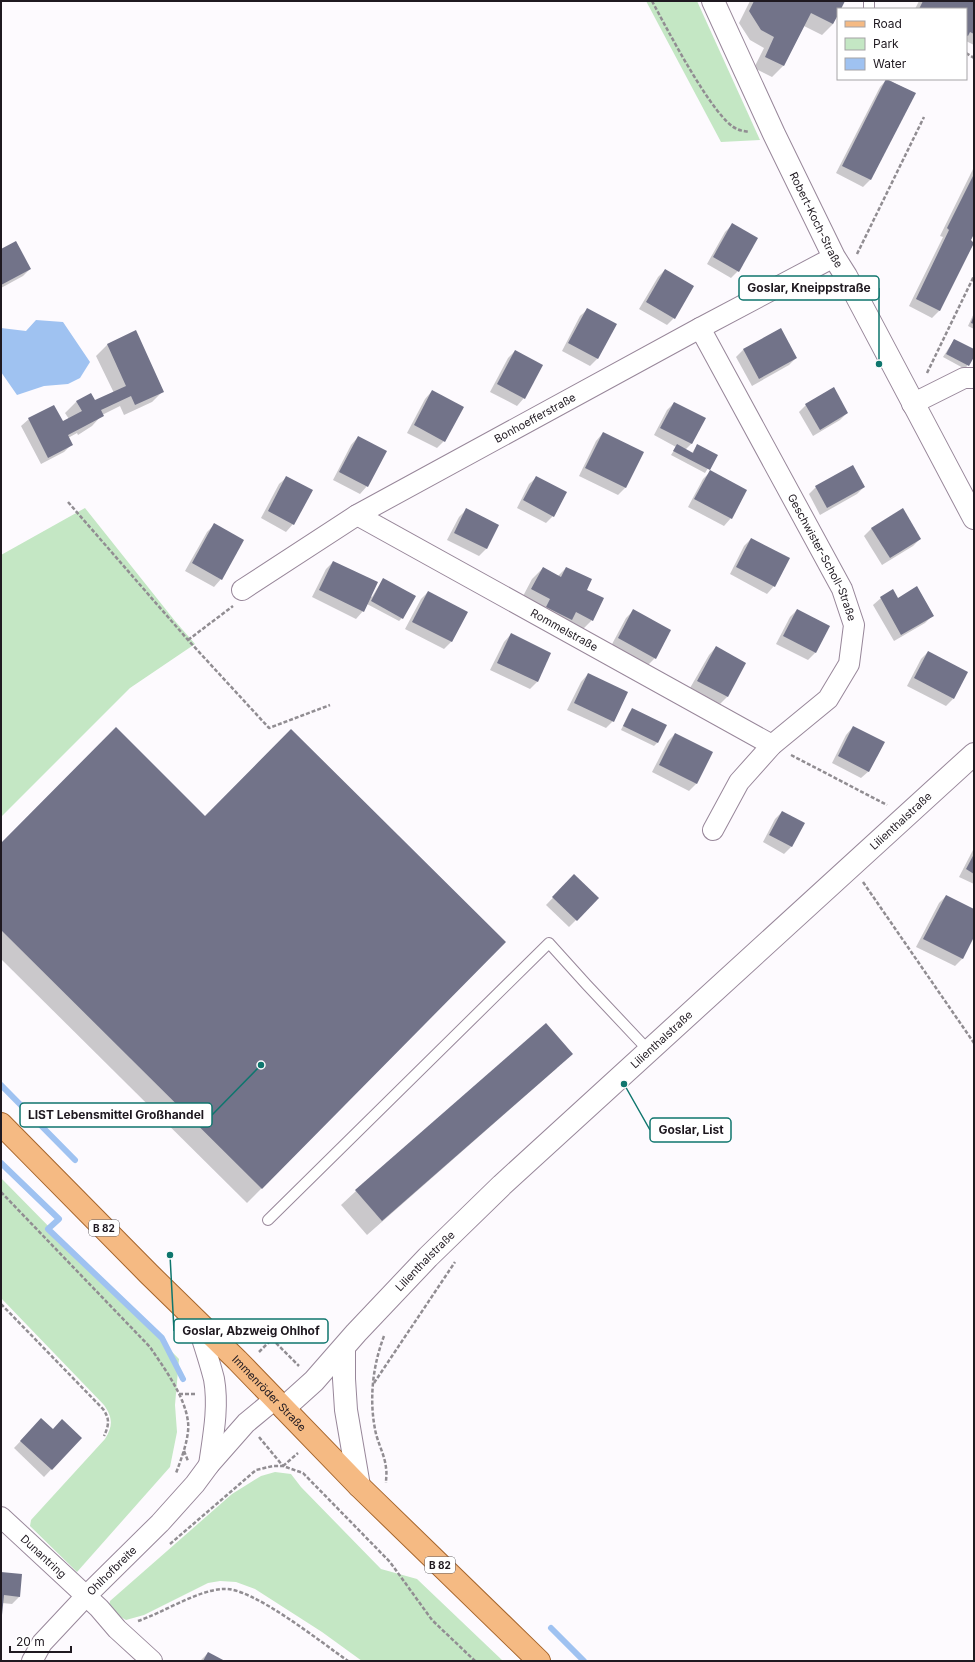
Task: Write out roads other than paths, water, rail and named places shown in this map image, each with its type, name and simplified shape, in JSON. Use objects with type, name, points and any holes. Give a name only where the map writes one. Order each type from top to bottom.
[{"type":"main road","name":"Immenröder Straße","points":[[1,1124],[359,1486],[539,1661]]},
{"type":"street","name":"Robert-Koch-Straße","points":[[713,1],[774,134],[834,257],[846,276],[912,404],[974,518]]},
{"type":"street","name":"Bonhoefferstraße","points":[[242,590],[357,515],[700,328],[834,257]]},
{"type":"street","name":"Geschwister-Scholl-Straße","points":[[700,328],[842,589],[854,625],[849,664],[828,699],[772,745],[739,782],[713,830]]},
{"type":"street","points":[[912,404],[964,378],[974,378]]},
{"type":"street","name":"Rommelstraße","points":[[357,515],[772,745]]},
{"type":"street","name":"Lilienthalstraße","points":[[279,1404],[314,1382],[347,1341],[428,1257],[502,1185],[974,754]]},
{"type":"street","name":"Ohlhofbreite","points":[[196,1320],[214,1379],[216,1395],[216,1420],[209,1465]]},
{"type":"street","points":[[347,1341],[344,1379],[346,1410],[359,1486]]},
{"type":"street","name":"Ohlhofbreite","points":[[195,1484],[209,1465],[246,1423],[279,1404]]},
{"type":"street","name":"Ohlhofbreite","points":[[32,1661],[42,1643],[86,1596],[160,1523],[195,1484],[279,1404]]},
{"type":"street","name":"Dunantring","points":[[1,1517],[86,1596],[117,1629],[152,1661]]},
{"type":"lane","points":[[268,1220],[549,943],[649,1050]]},
{"type":"water","points":[[36,320],[63,322],[90,362],[80,378],[68,384],[44,386],[17,395],[1,372],[1,328],[26,331]]},
{"type":"waterway","points":[[1,1085],[75,1160]]},
{"type":"waterway","points":[[1,1163],[59,1219],[48,1229],[162,1338],[183,1379]]},
{"type":"waterway","points":[[551,1628],[584,1661]]},
{"type":"place","name":"Goslar, Kneippstraße","points":[[879,364]]},
{"type":"place","name":"LIST Lebensmittel Großhandel","points":[[261,1065]]},
{"type":"place","name":"Goslar, List","points":[[624,1084]]},
{"type":"place","name":"Goslar, Abzweig Ohlhof","points":[[170,1255]]}]
